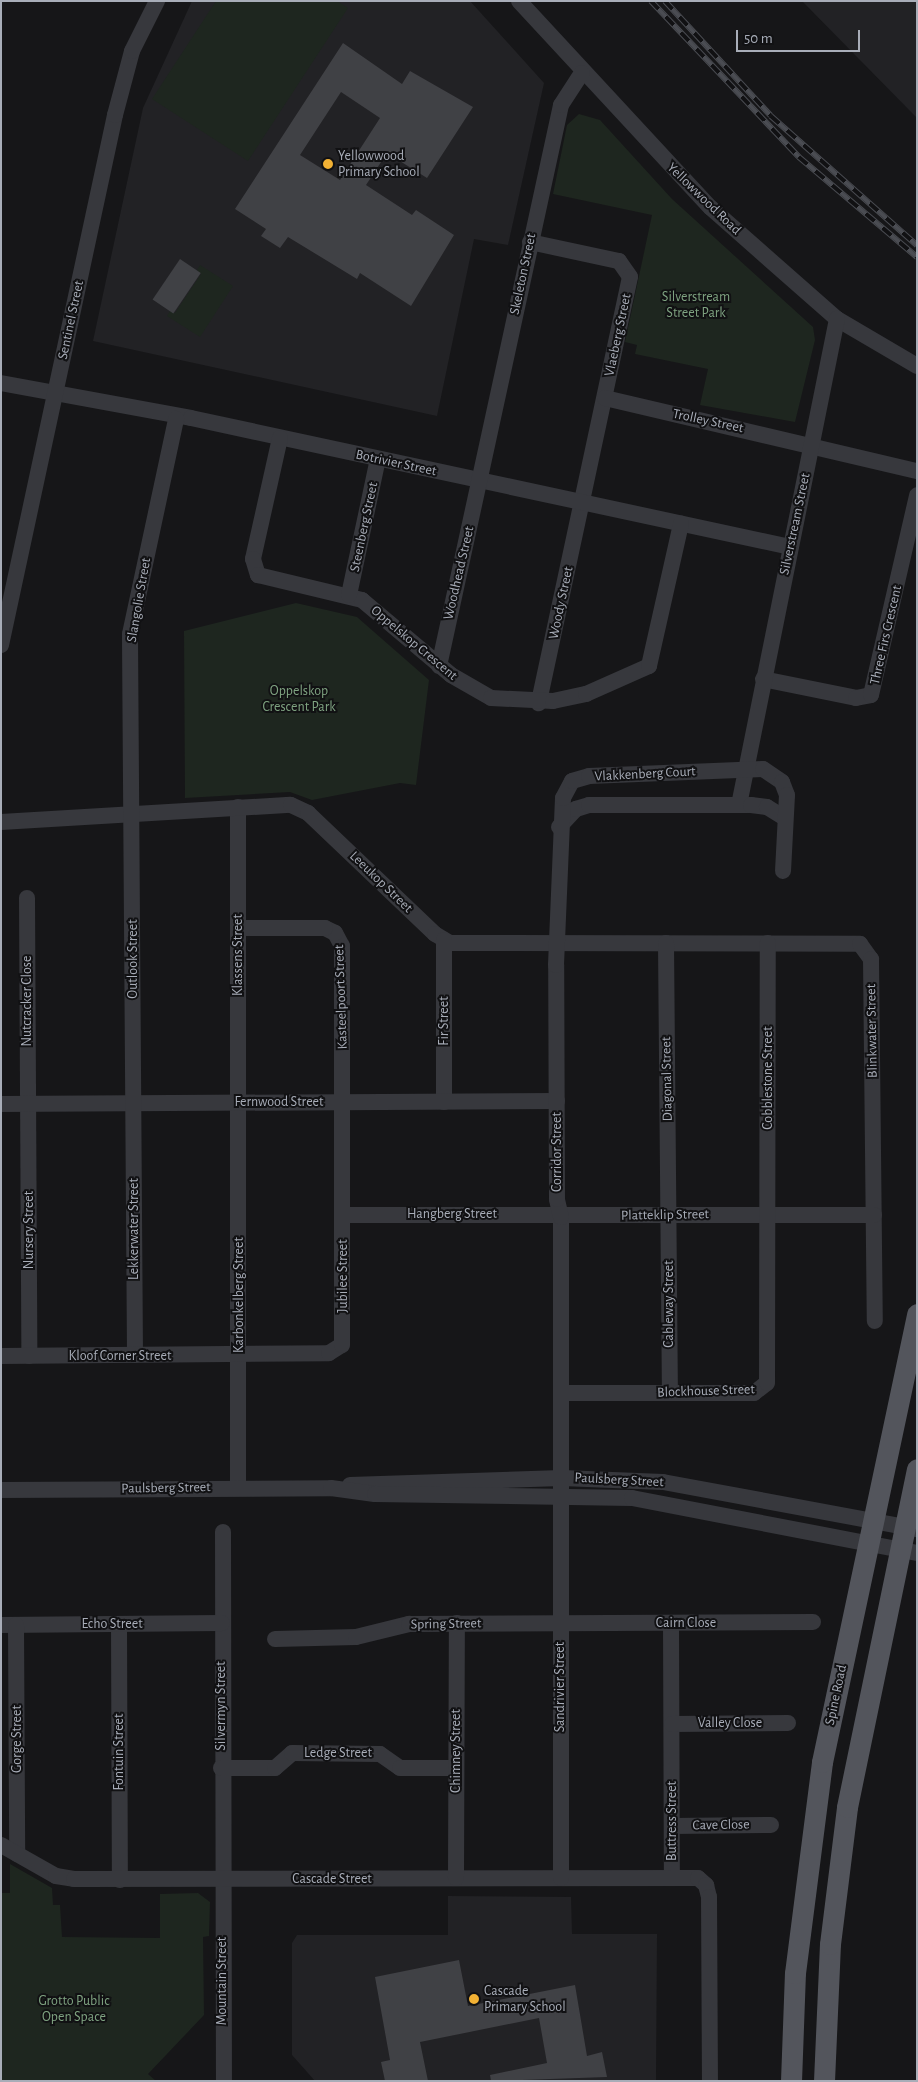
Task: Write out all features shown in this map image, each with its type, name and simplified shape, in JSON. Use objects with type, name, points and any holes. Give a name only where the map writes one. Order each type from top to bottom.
[{"type":"main road","name":"Spine Road","points":[[791,2081],[795,1973],[812,1826],[872,1520],[917,1314]]},
{"type":"main road","points":[[824,2081],[830,1953],[845,1817],[908,1551],[917,1469]]},
{"type":"street","name":"Sentinel Street","points":[[1,645],[115,115],[132,51],[157,1]]},
{"type":"street","name":"Yellowwood Road","points":[[519,1],[582,73],[711,208],[838,319],[917,366]]},
{"type":"street","name":"Skeleton Street","points":[[480,481],[561,105],[582,73]]},
{"type":"street","name":"Vlaeberg Street","points":[[530,242],[614,259],[627,268],[630,283],[582,502]]},
{"type":"street","name":"Silverstream Street","points":[[745,768],[838,319]]},
{"type":"street","name":"Botrivier Street","points":[[1,383],[280,438],[790,547]]},
{"type":"street","name":"Trolley Street","points":[[604,398],[812,444]]},
{"type":"street","name":"Slangolie Street","points":[[133,814],[130,634],[176,418]]},
{"type":"street","name":"Oppelskop Crescent","points":[[280,438],[253,559],[255,571],[266,579],[349,596],[395,624],[439,666],[487,697],[539,703],[586,694],[649,666],[681,524]]},
{"type":"street","points":[[812,444],[917,471]]},
{"type":"street","name":"Steenberg Street","points":[[349,596],[378,459]]},
{"type":"street","name":"Woodhead Street","points":[[439,666],[480,481]]},
{"type":"street","name":"Three Firs Crescent","points":[[763,679],[856,698],[871,695],[917,495]]},
{"type":"street","name":"Woody Street","points":[[539,703],[582,502]]},
{"type":"street","points":[[739,805],[745,768]]},
{"type":"street","name":"Vlakkenberg Court","points":[[745,768],[763,770],[782,782],[787,795],[783,817],[767,807],[739,805],[589,805],[576,809],[559,827],[563,798],[572,781],[581,778],[745,768]]},
{"type":"street","name":"Leeukop Street","points":[[1,822],[238,807],[302,808],[444,940]]},
{"type":"street","name":"Klassens Street","points":[[238,807],[238,1103]]},
{"type":"street","name":"Outlook Street","points":[[133,814],[133,1103]]},
{"type":"street","points":[[783,817],[783,872]]},
{"type":"street","name":"Corridor Street","points":[[559,827],[560,942],[556,965],[557,1101],[561,1217],[562,1478]]},
{"type":"street","name":"Nutcracker Close","points":[[27,898],[28,1104]]},
{"type":"street","name":"Kasteelpoort Street","points":[[238,928],[326,928],[341,941],[342,1102]]},
{"type":"street","points":[[444,940],[768,942]]},
{"type":"street","name":"Fir Street","points":[[444,940],[444,1102]]},
{"type":"street","name":"Diagonal Street","points":[[666,942],[669,1215]]},
{"type":"street","name":"Cobblestone Street","points":[[768,942],[769,1214]]},
{"type":"street","name":"Blinkwater Street","points":[[768,942],[855,943],[870,955],[875,1322]]},
{"type":"street","name":"Fernwood Street","points":[[1,1104],[557,1101]]},
{"type":"street","name":"Jubilee Street","points":[[239,1355],[329,1353],[342,1345],[342,1102]]},
{"type":"street","name":"Lekkerwater Street","points":[[133,1103],[135,1355]]},
{"type":"street","name":"Karbonkelberg Street","points":[[238,1103],[238,1488]]},
{"type":"street","name":"Nursery Street","points":[[28,1104],[29,1356]]},
{"type":"street","name":"Hangberg Street","points":[[343,1214],[540,1213],[561,1217]]},
{"type":"street","points":[[769,1214],[874,1215]]},
{"type":"street","name":"Platteklip Street","points":[[561,1217],[769,1214]]},
{"type":"street","name":"Blockhouse Street","points":[[562,1393],[754,1392],[768,1383],[769,1214]]},
{"type":"street","name":"Cableway Street","points":[[669,1215],[670,1393]]},
{"type":"street","name":"Kloof Corner Street","points":[[1,1356],[239,1355]]},
{"type":"street","name":"Paulsberg Street","points":[[331,1488],[375,1481],[562,1478],[685,1484],[910,1528]]},
{"type":"street","name":"Sandrivier Street","points":[[561,1878],[559,1622],[560,1497],[562,1478]]},
{"type":"street","name":"Paulsberg Street","points":[[1,1490],[331,1488],[669,1501],[908,1551]]},
{"type":"street","name":"Silvermyn Street","points":[[222,1880],[223,1532]]},
{"type":"street","name":"Cairn Close","points":[[559,1622],[813,1622]]},
{"type":"street","name":"Spring Street","points":[[275,1639],[356,1637],[409,1624],[559,1622]]},
{"type":"street","name":"Echo Street","points":[[9,1625],[222,1623]]},
{"type":"street","name":"Chimney Street","points":[[456,1878],[457,1623]]},
{"type":"street","name":"Buttress Street","points":[[671,1623],[672,1876],[698,1878],[708,1891],[710,2081]]},
{"type":"street","name":"Fontuin Street","points":[[119,1624],[120,1880]]},
{"type":"street","name":"Gorge Street","points":[[9,1625],[17,1854]]},
{"type":"street","name":"Valley Close","points":[[672,1724],[788,1723]]},
{"type":"street","name":"Ledge Street","points":[[221,1768],[275,1768],[292,1753],[380,1754],[400,1768],[456,1768]]},
{"type":"street","name":"Cave Close","points":[[672,1826],[771,1825]]},
{"type":"street","name":"Cascade Street","points":[[1,1845],[63,1878],[222,1880],[672,1876]]},
{"type":"street","name":"Mountain Street","points":[[222,1880],[224,2081]]},
{"type":"shaded area","name":"Yellowwood Primary School","points":[[192,1],[470,1],[544,83],[508,245],[474,239],[437,416],[93,341],[143,108]]},
{"type":"shaded area","points":[[802,1],[917,1],[917,118]]},
{"type":"shaded area","name":"Cascade Primary School","points":[[448,1896],[571,1897],[572,1934],[657,1934],[656,2081],[315,2081],[292,2055],[292,1943],[297,1935],[448,1935]]},
{"type":"green space","points":[[216,1],[337,1],[348,8],[248,161],[152,99]]},
{"type":"green space","name":"Silverstream Street Park","points":[[579,114],[600,120],[672,199],[813,327],[815,340],[795,422],[700,405],[708,369],[635,354],[637,345],[625,342],[652,215],[553,194],[567,125]]},
{"type":"green space","points":[[200,265],[233,286],[200,337],[167,316],[170,311],[175,313],[201,274],[197,270]]},
{"type":"green space","name":"Oppelskop Crescent Park","points":[[296,603],[357,617],[429,680],[416,785],[400,783],[312,800],[290,792],[185,798],[184,631]]},
{"type":"green space","name":"Grotto Public Open Space","points":[[10,1864],[52,1888],[53,1905],[60,1905],[62,1937],[160,1938],[160,1894],[198,1893],[210,1902],[209,1936],[203,1937],[204,2015],[148,2074],[156,2081],[1,2081],[1,1893],[10,1893]]},
{"type":"building","points":[[343,43],[402,84],[410,71],[473,107],[427,178],[387,153],[366,185],[412,215],[416,210],[454,235],[411,306],[360,273],[357,279],[288,237],[280,248],[261,236],[266,229],[235,209]],"holes":[[[341,92],[380,118],[340,180],[300,155]]]},
{"type":"building","points":[[180,259],[201,273],[173,314],[153,300]]},
{"type":"building","points":[[459,1960],[468,2006],[575,1985],[587,2056],[602,2052],[607,2077],[491,2081],[490,2075],[547,2063],[539,2018],[420,2042],[428,2081],[385,2081],[381,2062],[390,2060],[375,1977]]},
{"type":"railway","points":[[651,1],[799,157],[917,257]]},
{"type":"railway","points":[[665,1],[771,116],[917,245]]},
{"type":"place","name":"Yellowwood Primary School","points":[[328,164]]},
{"type":"place","name":"Cascade Primary School","points":[[474,1999]]}]
